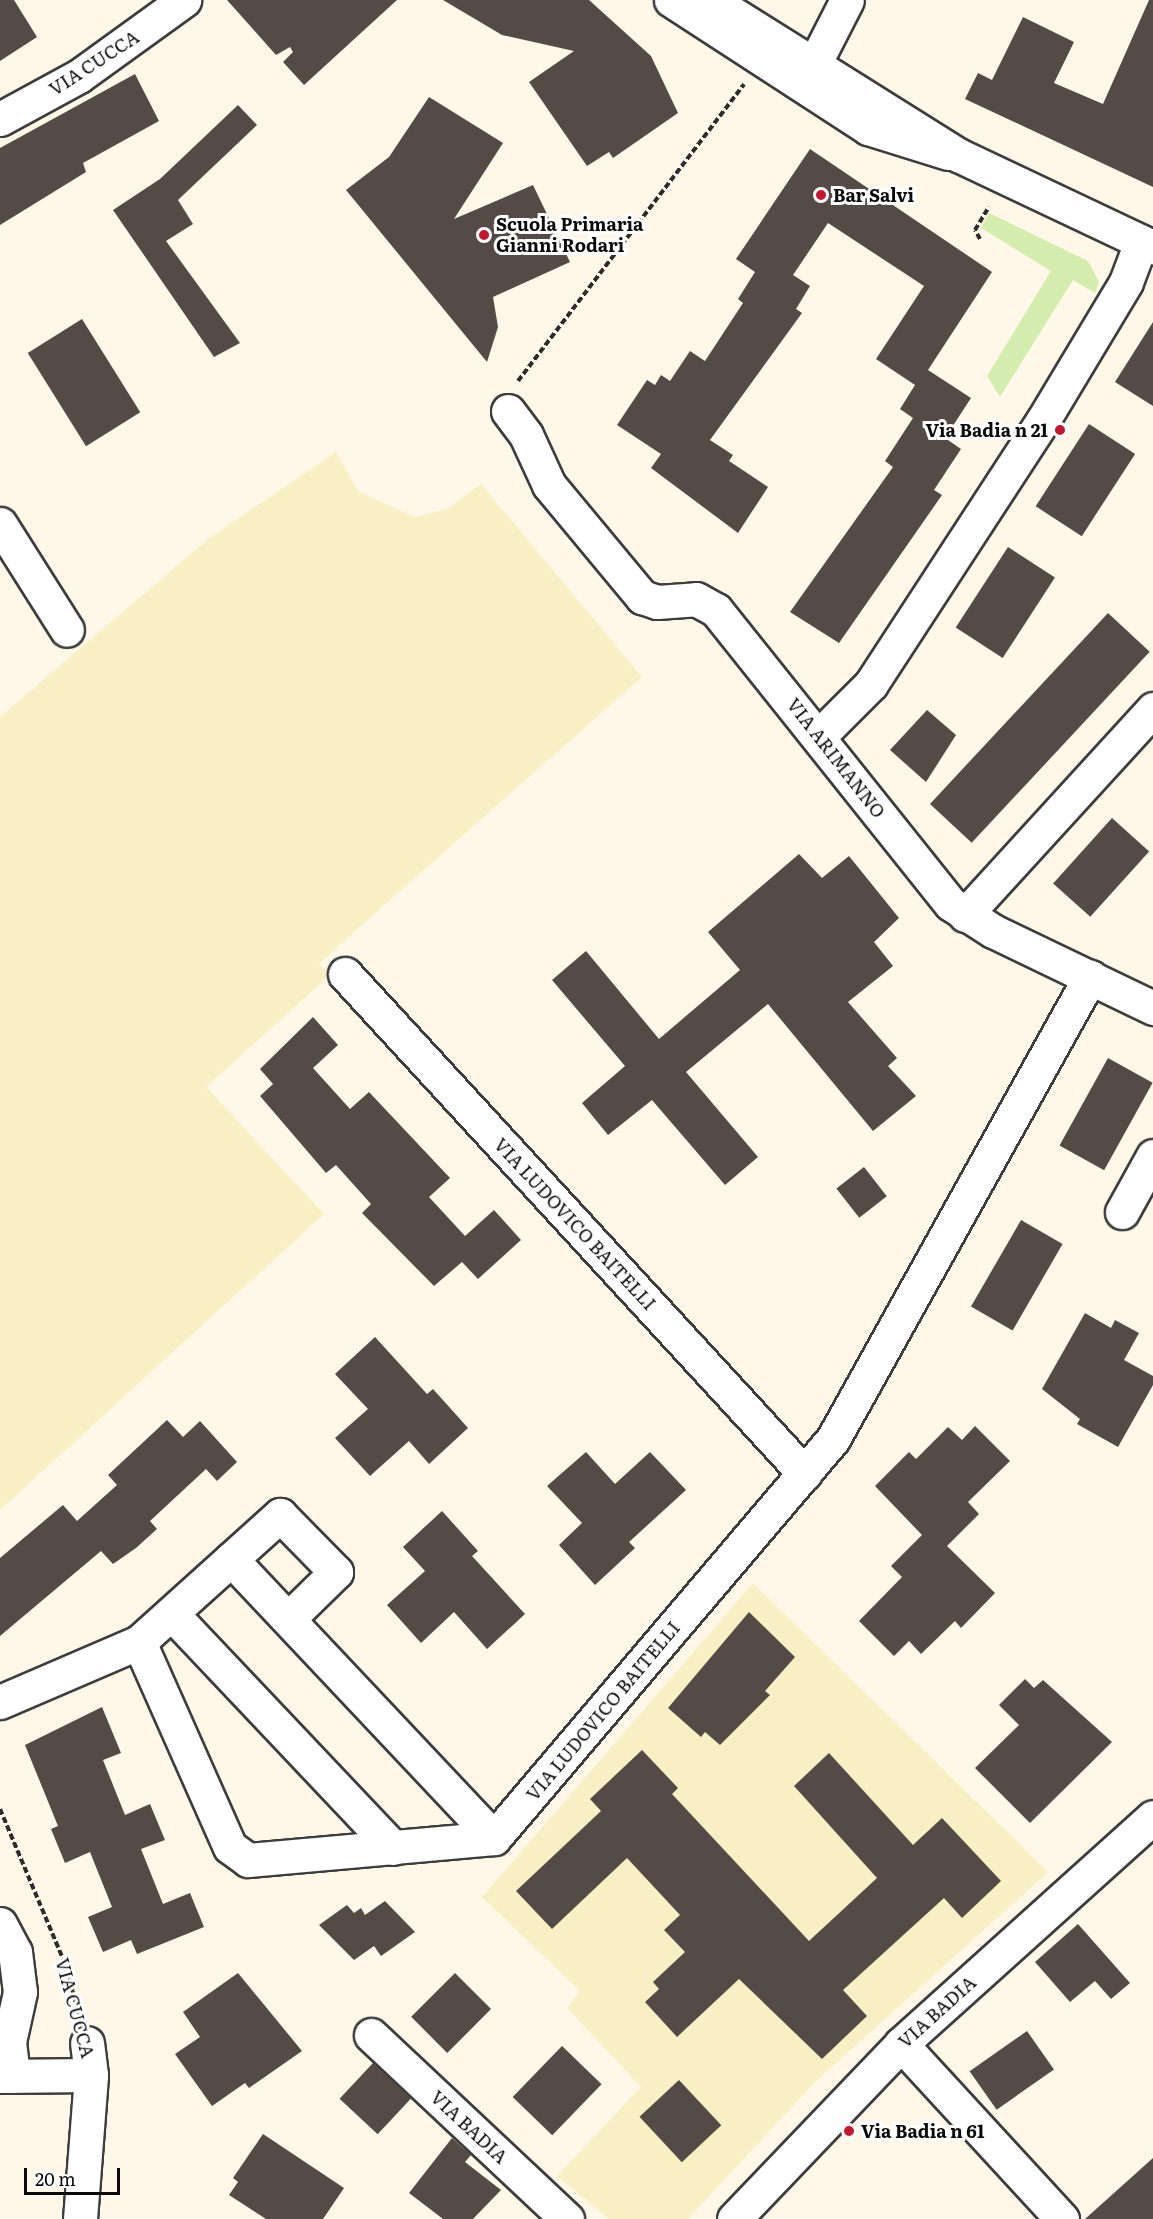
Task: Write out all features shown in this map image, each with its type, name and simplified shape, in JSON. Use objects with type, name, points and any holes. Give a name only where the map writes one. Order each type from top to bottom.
[{"type":"street","name":"VIA CUCCA","points":[[0,119],[79,76],[184,0]]},
{"type":"street","points":[[671,0],[809,77],[958,155],[1147,245],[1042,422],[871,684],[820,735]]},
{"type":"street","points":[[711,0],[809,77]]},
{"type":"street","points":[[809,77],[847,0]]},
{"type":"street","name":"VIA ARIMANNO","points":[[510,413],[549,485],[642,597],[657,602],[696,599],[716,610],[820,735],[914,859],[965,915],[1153,1008]]},
{"type":"street","points":[[0,524],[66,630]]},
{"type":"street","points":[[965,915],[1153,709]]},
{"type":"street","name":"VIA LUDOVICO BAITELLI","points":[[345,974],[805,1474]]},
{"type":"street","name":"VIA LUDOVICO BAITELLI","points":[[494,1838],[833,1439],[1090,977]]},
{"type":"street","points":[[1122,1212],[1153,1156]]},
{"type":"street","points":[[0,1702],[139,1642],[280,1515],[336,1572],[289,1618]]},
{"type":"street","points":[[231,1559],[494,1838]]},
{"type":"street","points":[[172,1614],[393,1848]]},
{"type":"street","points":[[139,1642],[230,1847],[248,1860],[494,1838]]},
{"type":"street","name":"VIA BADIA","points":[[734,2219],[901,2044],[1153,1817]]},
{"type":"street","points":[[0,1924],[15,1952],[20,1992],[9,2042],[6,2076],[91,2075]]},
{"type":"street","name":"VIA BADIA","points":[[371,2036],[567,2219]]},
{"type":"street","name":"VIA CUCCA","points":[[80,2219],[91,2075],[87,2043]]},
{"type":"street","points":[[901,2044],[1062,2219]]},
{"type":"path","points":[[510,413],[520,403],[521,373],[751,75]]},
{"type":"path","points":[[980,238],[975,230],[989,207]]},
{"type":"path","name":"VIA CUCCA","points":[[0,1809],[64,1962],[87,2043]]},
{"type":"shaded area","points":[[336,452],[359,492],[415,517],[447,509],[481,484],[642,677],[319,964],[330,975],[206,1087],[324,1214],[0,1510],[0,717],[208,539]]},
{"type":"shaded area","points":[[753,1583],[1048,1872],[814,2083],[688,2219],[609,2219],[557,2176],[641,2087],[567,2008],[580,1991],[482,1897]]},
{"type":"green space","points":[[989,213],[1088,261],[1099,282],[1095,293],[1073,280],[1000,397],[987,376],[1051,271],[981,228]]},
{"type":"building","points":[[0,0],[14,0],[37,37],[0,61]]},
{"type":"building","points":[[227,0],[397,0],[304,85],[283,62],[293,52],[290,47],[276,55]]},
{"type":"building","points":[[443,0],[589,0],[651,56],[678,113],[613,158],[609,152],[587,166],[529,82],[574,51],[502,35]]},
{"type":"building","points":[[1149,0],[1153,0],[1153,187],[965,99],[978,73],[992,80],[1023,17],[1074,42],[1054,83],[1103,104]]},
{"type":"building","points":[[135,74],[159,121],[83,163],[86,172],[0,225],[0,148]]},
{"type":"building","points":[[429,97],[503,143],[454,219],[533,185],[570,262],[493,297],[498,327],[487,362],[346,190],[389,157]]},
{"type":"building","points":[[238,105],[257,125],[178,200],[193,224],[166,241],[240,343],[214,357],[113,210],[160,179]]},
{"type":"building","points":[[810,149],[992,272],[928,370],[971,398],[945,438],[961,449],[934,490],[942,495],[839,643],[790,612],[893,467],[885,461],[913,418],[900,409],[915,385],[876,359],[924,286],[828,223],[793,275],[810,286],[796,309],[802,313],[710,440],[733,455],[729,461],[768,487],[738,533],[651,468],[661,454],[617,425],[647,380],[655,385],[661,375],[670,381],[690,351],[705,361],[743,303],[738,299],[755,272],[736,259]]},
{"type":"building","points":[[82,319],[140,412],[86,446],[28,353]]},
{"type":"building","points":[[1153,322],[1153,406],[1115,382]]},
{"type":"building","points":[[1089,424],[1135,454],[1082,536],[1036,506]]},
{"type":"building","points":[[1008,547],[1055,577],[1003,658],[956,628]]},
{"type":"building","points":[[1108,613],[1150,652],[972,843],[930,804]]},
{"type":"building","points":[[927,710],[956,735],[926,782],[890,750]]},
{"type":"building","points":[[1112,818],[1149,851],[1090,917],[1053,883]]},
{"type":"building","points":[[799,854],[822,878],[849,856],[899,918],[874,942],[893,966],[848,1002],[897,1058],[888,1066],[916,1096],[873,1131],[768,1004],[686,1072],[758,1157],[725,1185],[652,1100],[608,1135],[582,1103],[625,1066],[552,980],[586,951],[659,1039],[740,970],[708,932]]},
{"type":"building","points":[[313,1017],[338,1045],[313,1068],[350,1109],[369,1092],[450,1178],[429,1197],[465,1236],[494,1210],[521,1240],[478,1279],[462,1262],[434,1286],[362,1213],[371,1204],[336,1165],[326,1173],[260,1096],[273,1084],[260,1069]]},
{"type":"building","points":[[1108,1058],[1153,1083],[1104,1170],[1060,1145]]},
{"type":"building","points":[[864,1167],[887,1196],[859,1218],[836,1189]]},
{"type":"building","points":[[1021,1220],[1063,1244],[1013,1331],[971,1307]]},
{"type":"building","points":[[1085,1313],[1111,1328],[1115,1320],[1139,1333],[1124,1360],[1153,1376],[1153,1385],[1118,1447],[1077,1424],[1080,1419],[1042,1389]]},
{"type":"building","points":[[375,1337],[427,1394],[433,1389],[468,1428],[429,1464],[409,1441],[370,1476],[335,1438],[368,1409],[335,1374]]},
{"type":"building","points":[[167,1420],[183,1437],[200,1421],[237,1462],[217,1481],[206,1469],[150,1521],[157,1529],[136,1548],[113,1564],[101,1551],[0,1636],[0,1558],[63,1505],[77,1521],[117,1485],[108,1475]]},
{"type":"building","points":[[975,1426],[1010,1461],[968,1502],[979,1514],[947,1546],[995,1593],[961,1628],[955,1621],[921,1654],[909,1641],[894,1656],[859,1621],[902,1577],[891,1566],[922,1535],[875,1486],[909,1452],[916,1459],[948,1427],[962,1440]]},
{"type":"building","points":[[586,1452],[615,1484],[650,1452],[686,1490],[629,1542],[635,1548],[595,1585],[559,1545],[582,1523],[547,1486]]},
{"type":"building","points":[[442,1511],[478,1551],[472,1556],[525,1614],[487,1649],[454,1612],[421,1643],[387,1605],[425,1571],[403,1547]]},
{"type":"building","points":[[749,1612],[795,1657],[765,1691],[770,1695],[720,1745],[705,1732],[701,1737],[668,1708]]},
{"type":"building","points":[[1025,1679],[1034,1688],[1043,1680],[1112,1742],[1030,1823],[975,1768],[1019,1725],[999,1705]]},
{"type":"building","points":[[102,1707],[121,1753],[103,1760],[125,1815],[150,1804],[165,1840],[141,1849],[163,1904],[190,1893],[204,1927],[137,1954],[131,1940],[103,1952],[88,1917],[112,1907],[90,1852],[65,1863],[51,1829],[58,1826],[25,1745]]},
{"type":"building","points":[[642,1750],[678,1788],[672,1794],[809,1941],[877,1878],[794,1786],[829,1753],[913,1845],[942,1818],[1001,1881],[962,1918],[944,1898],[843,1990],[867,2016],[822,2059],[739,1979],[677,2037],[645,2002],[659,1989],[653,1982],[685,1952],[664,1930],[680,1915],[627,1858],[552,1929],[516,1891],[601,1811],[590,1799]]},
{"type":"building","points":[[385,1901],[415,1932],[381,1956],[374,1946],[354,1960],[319,1925],[347,1905],[354,1913],[361,1908],[365,1915]]},
{"type":"building","points":[[1078,1924],[1130,1983],[1111,1999],[1095,1981],[1070,2002],[1035,1962]]},
{"type":"building","points":[[238,1973],[302,2051],[249,2088],[245,2083],[212,2106],[175,2054],[200,2037],[183,2012]]},
{"type":"building","points":[[455,1973],[491,2009],[447,2053],[411,2017]]},
{"type":"building","points":[[1027,2031],[1054,2070],[997,2110],[970,2071]]},
{"type":"building","points":[[562,2046],[602,2084],[552,2135],[513,2097]]},
{"type":"building","points":[[373,2063],[411,2098],[378,2134],[340,2099]]},
{"type":"building","points":[[679,2080],[721,2125],[682,2162],[640,2117]]},
{"type":"building","points":[[263,2134],[344,2188],[323,2219],[266,2219],[229,2195],[238,2182],[233,2178]]},
{"type":"building","points":[[452,2138],[471,2155],[465,2162],[501,2190],[473,2219],[443,2219],[409,2193]]},
{"type":"building","points":[[1153,2158],[1153,2219],[1085,2219]]},
{"type":"place","name":"Bar Salvi","points":[[821,195]]},
{"type":"place","name":"Scuola Primaria Gianni Rodari","points":[[484,235]]},
{"type":"place","name":"Via Badia n 21","points":[[1060,430]]},
{"type":"place","name":"Via Badia n 61","points":[[849,2131]]}]
